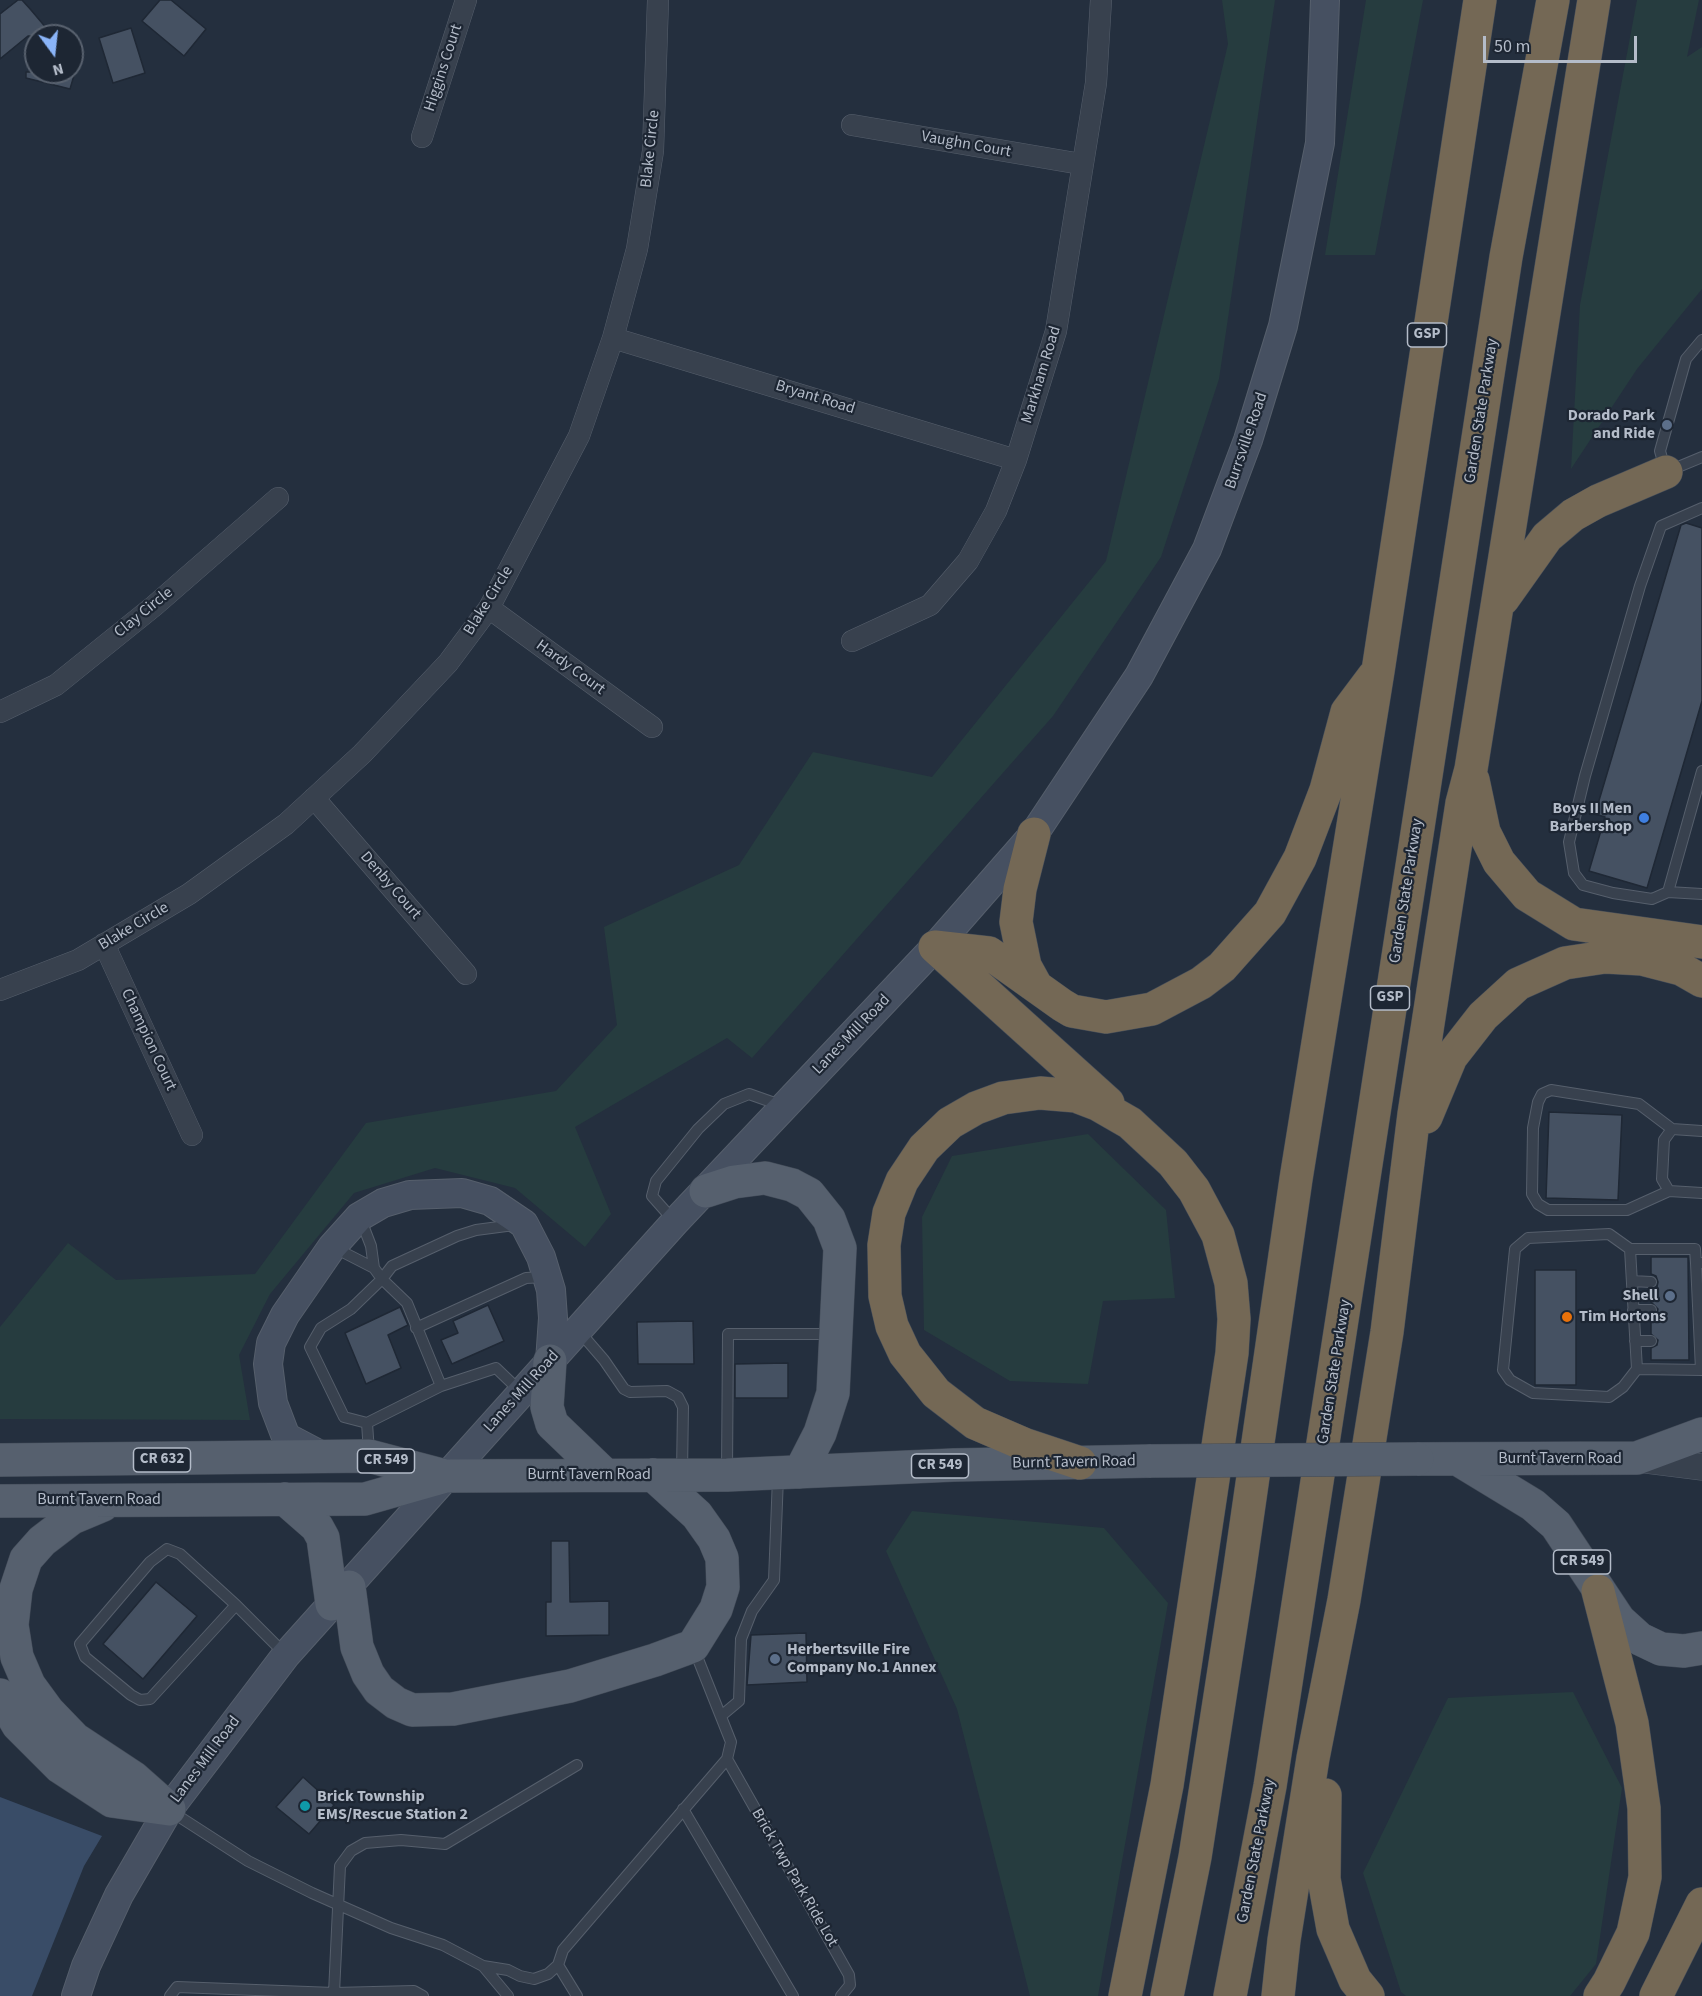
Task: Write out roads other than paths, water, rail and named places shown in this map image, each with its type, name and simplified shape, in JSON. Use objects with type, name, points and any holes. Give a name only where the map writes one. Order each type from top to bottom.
[{"type":"highway","name":"GSP","points":[[1167,1996],[1198,1833],[1239,1574],[1296,1179],[1378,671],[1480,0]]},
{"type":"highway","name":"Garden State Parkway","points":[[1230,1996],[1270,1786],[1506,257],[1552,0]]},
{"type":"highway","points":[[1278,1996],[1311,1769],[1344,1600],[1387,1332],[1409,1157],[1462,803],[1471,769],[1594,0]]},
{"type":"highway","points":[[1497,608],[1547,537],[1573,515],[1598,501],[1666,472]]},
{"type":"highway","points":[[935,947],[989,953],[1072,1011],[1106,1017],[1152,1010],[1178,998],[1222,967],[1270,913],[1300,858],[1326,790],[1347,712],[1378,671]]},
{"type":"highway","points":[[1471,769],[1484,832],[1499,862],[1527,895],[1574,924],[1702,942]]},
{"type":"highway","points":[[1034,834],[1020,889],[1016,922],[1025,966],[1036,986]]},
{"type":"highway","points":[[935,947],[1173,1163],[1194,1190],[1218,1235],[1231,1283],[1234,1318],[1232,1353],[1167,1785],[1125,1996]]},
{"type":"highway","points":[[1409,1157],[1451,1057],[1483,1016],[1518,984],[1565,963],[1605,957],[1642,959],[1681,969],[1702,981]]},
{"type":"highway","points":[[1080,1463],[1026,1445],[975,1423],[936,1394],[905,1354],[892,1326],[885,1296],[884,1245],[889,1213],[902,1181],[924,1148],[950,1123],[976,1108],[1003,1098],[1040,1093],[1058,1094],[1076,1096],[1097,1104],[1130,1123]]},
{"type":"highway","points":[[1598,1591],[1632,1723],[1644,1808],[1645,1877],[1633,1933],[1600,1996]]},
{"type":"highway","points":[[1344,1600],[1323,1810],[1324,1879],[1333,1929],[1355,1980],[1368,1996]]},
{"type":"highway","points":[[1656,1996],[1702,1904]]},
{"type":"main road","name":"Burrsville Road","points":[[1034,834],[1139,676],[1185,594],[1211,540],[1245,450],[1284,326],[1320,143],[1325,0]]},
{"type":"main road","name":"Lanes Mill Road","points":[[76,1996],[86,1966],[119,1895],[169,1809],[286,1655],[675,1222],[935,947],[1034,834]]},
{"type":"main road","points":[[706,1191],[734,1182],[765,1178],[792,1185],[809,1194],[830,1219],[840,1248],[833,1393],[820,1433],[789,1473]]},
{"type":"main road","name":"CR 549","points":[[324,1457],[286,1437],[273,1403],[268,1364],[271,1343],[285,1315],[333,1246],[359,1217],[383,1203],[410,1195],[462,1193],[490,1200],[524,1224],[533,1237],[547,1277],[553,1318],[550,1361]]},
{"type":"main road","points":[[550,1361],[547,1407],[552,1424],[604,1474]]},
{"type":"main road","name":"CR 549","points":[[1637,1458],[1702,1434]]},
{"type":"main road","name":"Burnt Tavern Road","points":[[0,1460],[369,1456],[446,1476]]},
{"type":"main road","name":"Burnt Tavern Road","points":[[0,1501],[365,1499],[446,1476],[727,1475],[954,1465],[1151,1461],[1637,1458]]},
{"type":"main road","name":"CR 549","points":[[1459,1460],[1533,1505],[1556,1525],[1578,1554],[1598,1591],[1620,1620],[1640,1639],[1661,1649],[1684,1651],[1702,1648]]},
{"type":"main road","points":[[285,1499],[317,1527],[323,1538],[357,1647],[368,1674],[379,1690],[412,1710],[453,1709],[570,1686],[693,1646],[716,1609],[723,1587],[722,1558],[714,1539],[668,1475]]},
{"type":"main road","points":[[116,1500],[72,1518],[42,1540],[26,1558],[16,1589],[12,1625],[15,1646],[29,1685],[48,1711],[75,1739],[134,1778],[169,1809]]},
{"type":"main road","points":[[0,1695],[25,1732],[60,1767],[112,1801],[169,1809]]},
{"type":"street","name":"Higgins Court","points":[[422,137],[466,0]]},
{"type":"street","name":"Blake Circle","points":[[0,990],[78,960],[189,894],[286,824],[362,754],[448,663],[489,608],[579,436],[613,338],[637,249],[653,151],[658,0]]},
{"type":"street","name":"Markham Road","points":[[852,641],[930,605],[968,561],[996,511],[1016,460],[1056,331],[1081,164],[1096,83],[1101,0]]},
{"type":"street","name":"Vaughn Court","points":[[852,125],[1081,164]]},
{"type":"street","name":"Bryant Road","points":[[613,338],[1016,460]]},
{"type":"street","name":"Clay Circle","points":[[0,712],[56,685],[154,606],[278,498]]},
{"type":"street","name":"Hardy Court","points":[[489,608],[652,727]]},
{"type":"street","name":"Denby Court","points":[[314,798],[465,974]]},
{"type":"street","name":"Champion Court","points":[[104,944],[192,1135]]},
{"type":"street","name":"Burnt Tavern Road","points":[[1637,1458],[1702,1467]]},
{"type":"lane","points":[[1702,340],[1686,359],[1660,451],[1666,472],[1702,457]]},
{"type":"lane","points":[[1702,508],[1661,526],[1640,586],[1585,776],[1569,842],[1574,873],[1583,885],[1613,893],[1652,899],[1668,892],[1702,894]]},
{"type":"lane","points":[[1668,892],[1702,771]]},
{"type":"lane","points":[[1702,1131],[1672,1129],[1639,1104],[1551,1090],[1542,1094],[1538,1102],[1533,1128],[1532,1194],[1538,1204],[1548,1210],[1627,1210],[1669,1191],[1702,1193]]},
{"type":"lane","points":[[675,1222],[652,1196],[656,1181],[698,1130],[724,1104],[749,1095],[784,1106]]},
{"type":"lane","points":[[1669,1191],[1662,1179],[1664,1140],[1672,1129]]},
{"type":"lane","points":[[359,1217],[370,1246],[374,1268],[407,1303],[441,1386]]},
{"type":"lane","points":[[521,1392],[496,1368],[441,1386],[367,1424],[344,1417],[310,1347],[321,1328],[351,1309],[392,1266],[457,1236],[476,1230],[524,1224]]},
{"type":"lane","points":[[1630,1249],[1636,1369],[1623,1387],[1609,1396],[1533,1393],[1510,1380],[1503,1370],[1515,1249],[1528,1238],[1609,1234],[1630,1249],[1695,1249],[1699,1263],[1693,1283],[1694,1341],[1701,1370],[1636,1369]]},
{"type":"lane","points":[[333,1246],[374,1268]]},
{"type":"lane","points":[[416,1328],[526,1278],[547,1277]]},
{"type":"lane","points":[[1632,1281],[1651,1282]]},
{"type":"lane","points":[[1633,1310],[1651,1310]]},
{"type":"lane","points":[[578,1330],[604,1360],[624,1389],[630,1392],[667,1391],[678,1396],[683,1413],[668,1475]]},
{"type":"lane","points":[[727,1475],[728,1334],[837,1334]]},
{"type":"lane","points":[[1635,1341],[1651,1341]]},
{"type":"lane","points":[[367,1424],[369,1456]]},
{"type":"lane","points":[[720,1716],[739,1701],[741,1639],[752,1611],[774,1580],[789,1473]]},
{"type":"lane","points":[[236,1605],[150,1699],[140,1700],[131,1695],[85,1657],[80,1644],[150,1562],[167,1550],[180,1554],[236,1605],[286,1655]]},
{"type":"lane","points":[[169,1809],[248,1861],[338,1905],[391,1928],[442,1945],[483,1966],[508,1970],[534,1979],[548,1974],[558,1965],[563,1950],[727,1760],[731,1742],[693,1646]]},
{"type":"lane","name":"Brick Twp Park Ride Lot","points":[[727,1760],[849,1975],[850,1985],[841,1996]]},
{"type":"lane","points":[[334,1993],[340,1866],[351,1851],[365,1843],[401,1840],[445,1844],[577,1765]]},
{"type":"lane","points":[[683,1809],[793,1996]]},
{"type":"lane","points":[[558,1965],[577,1996]]},
{"type":"lane","points":[[483,1966],[508,1996]]},
{"type":"lane","points":[[170,1996],[177,1988],[334,1993],[414,1991],[423,1996]]},
{"type":"water","points":[[0,1797],[102,1836],[84,1866],[32,1996],[0,1996]]},
{"type":"place","name":"Dorado Park and Ride","points":[[1667,425]]},
{"type":"place","name":"Boys II Men Barbershop","points":[[1644,818]]},
{"type":"place","name":"Shell","points":[[1670,1296]]},
{"type":"place","name":"Tim Hortons","points":[[1567,1317]]},
{"type":"place","name":"Herbertsville Fire Company No.1 Annex","points":[[775,1659]]},
{"type":"place","name":"Brick Township EMS/Rescue Station 2","points":[[305,1806]]}]
